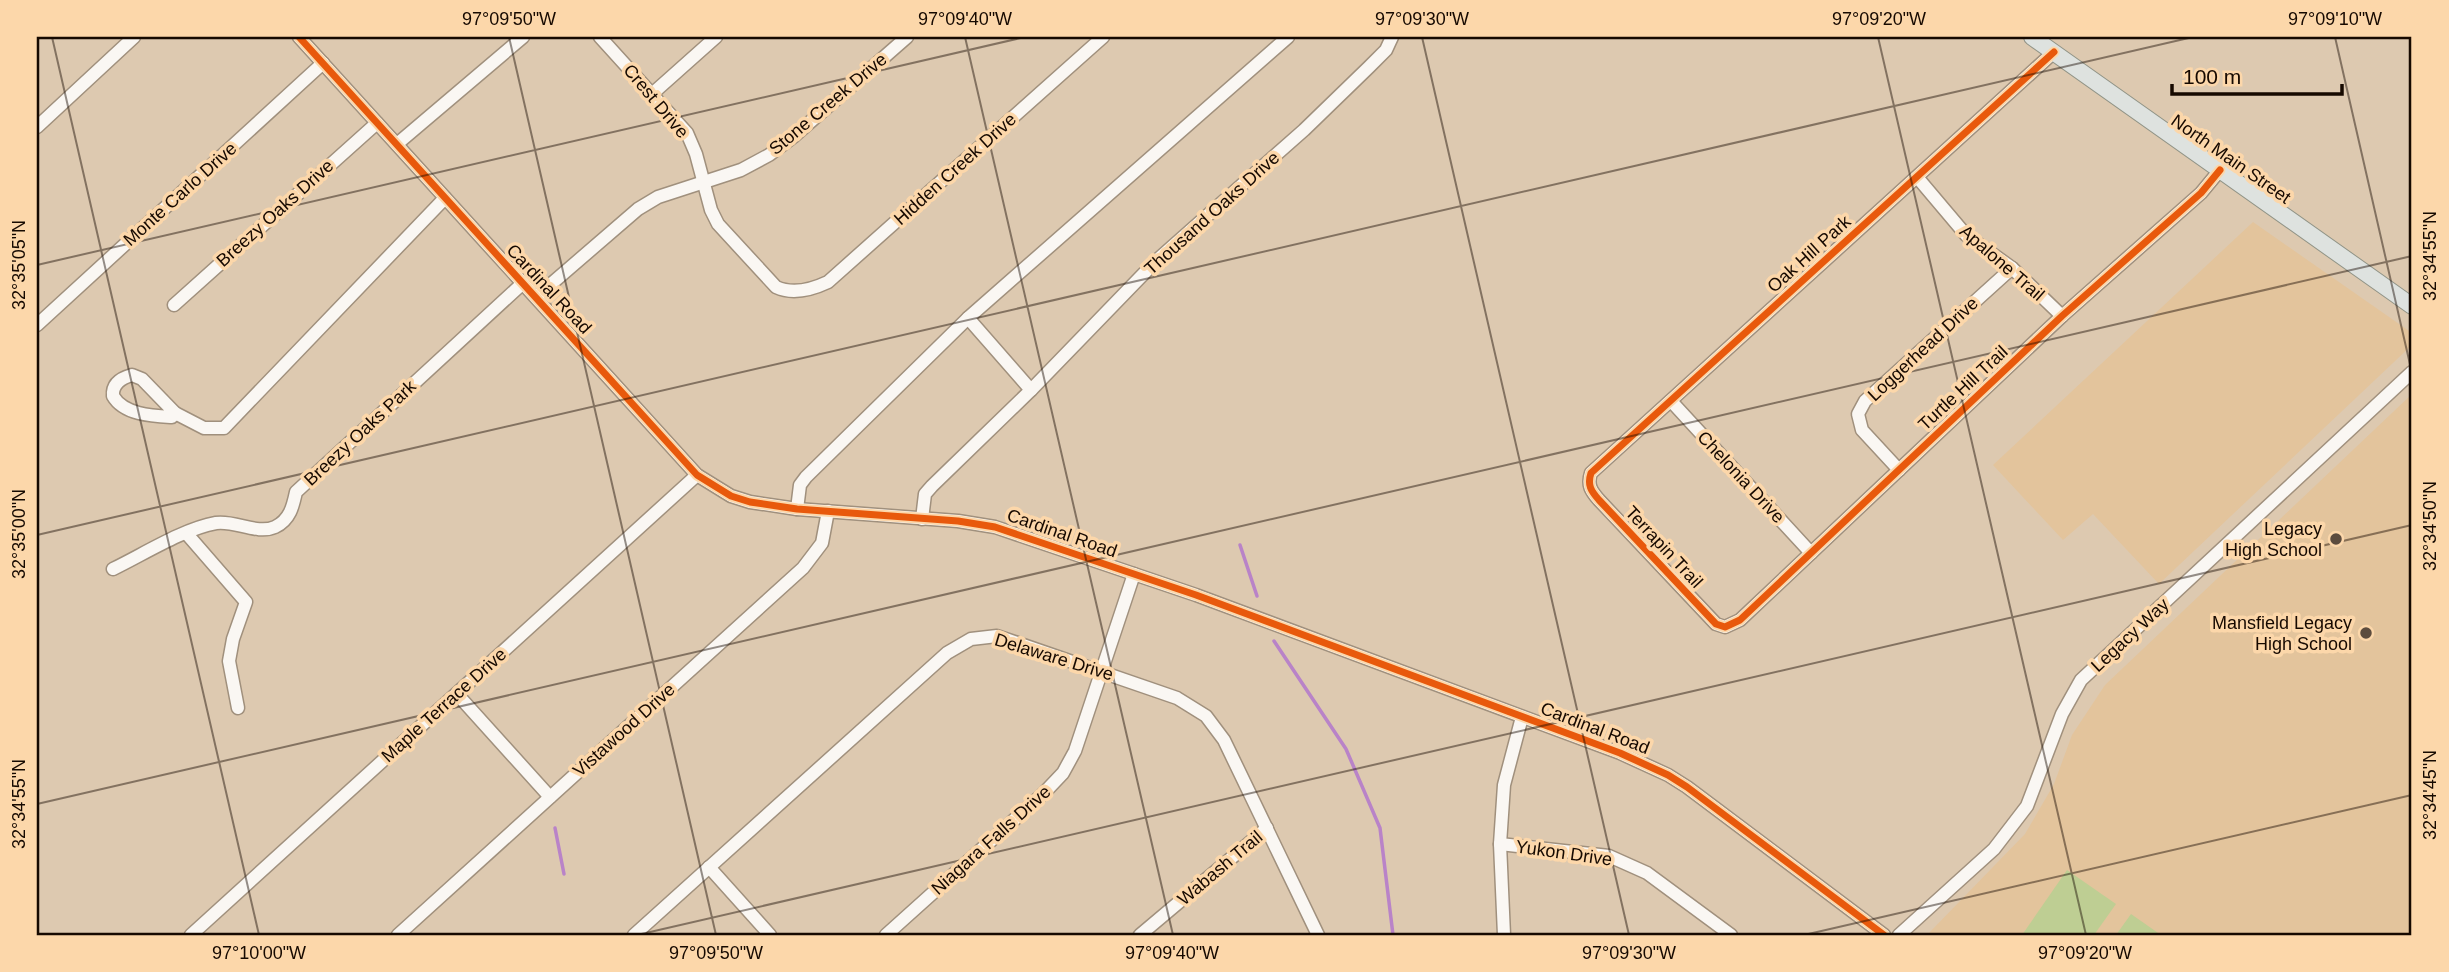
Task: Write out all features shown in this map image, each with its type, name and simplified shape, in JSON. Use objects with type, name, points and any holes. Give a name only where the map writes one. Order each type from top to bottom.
[{"type":"main road","name":"North Main Street","points":[[2032,37],[2412,306]]},
{"type":"street","points":[[37,128],[134,37]]},
{"type":"street","name":"Cardinal Road","points":[[299,37],[697,475],[722,491],[741,499],[797,509],[958,521],[995,527],[1196,594],[1620,753],[1668,775],[1884,935]]},
{"type":"street","points":[[397,144],[523,37]]},
{"type":"street","name":"Crest Drive","points":[[600,37],[687,133],[711,210],[728,237],[776,287],[801,291]]},
{"type":"street","points":[[652,94],[716,37]]},
{"type":"street","name":"Stone Creek Drive","points":[[536,297],[638,209],[658,197],[741,170],[769,155],[906,37]]},
{"type":"street","name":"Hidden Creek Drive","points":[[801,291],[828,282],[1103,37]]},
{"type":"street","points":[[797,509],[800,485],[806,477],[968,318],[1288,37]]},
{"type":"street","name":"Thousand Oaks Drive","points":[[922,519],[925,494],[1156,261],[1304,130],[1378,59],[1392,37]]},
{"type":"street","name":"Oak Hill Park","points":[[1588,481],[1591,473],[2054,52]]},
{"type":"street","name":"Monte Carlo Drive","points":[[38,323],[323,63]]},
{"type":"street","name":"Breezy Oaks Drive","points":[[174,305],[377,122]]},
{"type":"street","name":"Turtle Hill Trail","points":[[1725,627],[1740,620],[2062,316],[2201,193],[2220,170]]},
{"type":"street","name":"Apalone Trail","points":[[1917,177],[1966,235],[2012,268],[2062,316]]},
{"type":"street","points":[[175,413],[172,417],[126,409],[113,396],[115,385],[123,377],[137,376],[175,413],[204,428],[223,428],[445,198]]},
{"type":"street","name":"Loggerhead Drive","points":[[1899,470],[1861,430],[1858,414],[1865,401],[2012,268]]},
{"type":"street","name":"Breezy Oaks Park","points":[[113,569],[206,525],[221,522],[260,529],[278,525],[291,512],[296,492],[523,284]]},
{"type":"street","points":[[968,318],[1031,390]]},
{"type":"street","name":"Legacy Way","points":[[1899,935],[1994,849],[2027,806],[2062,714],[2081,680],[2412,372]]},
{"type":"street","name":"Chelonia Drive","points":[[1671,401],[1811,552]]},
{"type":"street","name":"Maple Terrace Drive","points":[[191,935],[697,475]]},
{"type":"street","name":"Terrapin Trail","points":[[1588,481],[1599,500],[1709,620],[1725,627]]},
{"type":"street","name":"Vistawood Drive","points":[[398,935],[803,568],[822,543],[828,511]]},
{"type":"street","points":[[187,534],[246,602],[233,639],[229,661],[238,708]]},
{"type":"street","name":"Niagara Falls Drive","points":[[886,935],[1063,773],[1075,751],[1134,574]]},
{"type":"street","name":"Delaware Drive","points":[[634,935],[947,653],[984,636],[997,636],[1177,698],[1206,716],[1224,740],[1318,935]]},
{"type":"street","points":[[457,694],[550,797]]},
{"type":"street","points":[[1504,935],[1500,844],[1504,785],[1522,717]]},
{"type":"street","name":"Wabash Trail","points":[[1140,935],[1267,828]]},
{"type":"street","name":"Yukon Drive","points":[[1500,844],[1609,856],[1647,873],[1731,935]]},
{"type":"street","points":[[709,867],[771,935]]},
{"type":"shaded area","points":[[2253,222],[2412,333],[2412,345],[2159,584],[2093,514],[2063,540],[1993,465]]},
{"type":"shaded area","name":"Legacy High School","points":[[2412,394],[2412,935],[1927,935],[2025,834],[2054,784],[2072,735],[2105,685]]},
{"type":"green space","points":[[2067,870],[2116,904],[2094,935],[2022,935]]},
{"type":"green space","points":[[2131,914],[2161,935],[2116,935]]},
{"type":"waterway","points":[[1240,545],[1257,596]]},
{"type":"waterway","points":[[1274,641],[1346,749],[1380,828],[1393,935]]},
{"type":"waterway","points":[[555,828],[564,874]]},
{"type":"cycle path","points":[[299,37],[697,475],[731,496],[750,502],[797,509],[958,521],[995,527],[1196,595],[1620,753],[1668,775],[1687,787],[1884,935]]},
{"type":"cycle path","points":[[2054,52],[1591,473],[1590,484],[1596,497],[1716,624],[1725,627],[1740,620],[2062,316],[2201,193],[2220,170]]},
{"type":"place","name":"Legacy High School","points":[[2336,539]]},
{"type":"place","name":"Mansfield Legacy High School","points":[[2366,633]]}]
